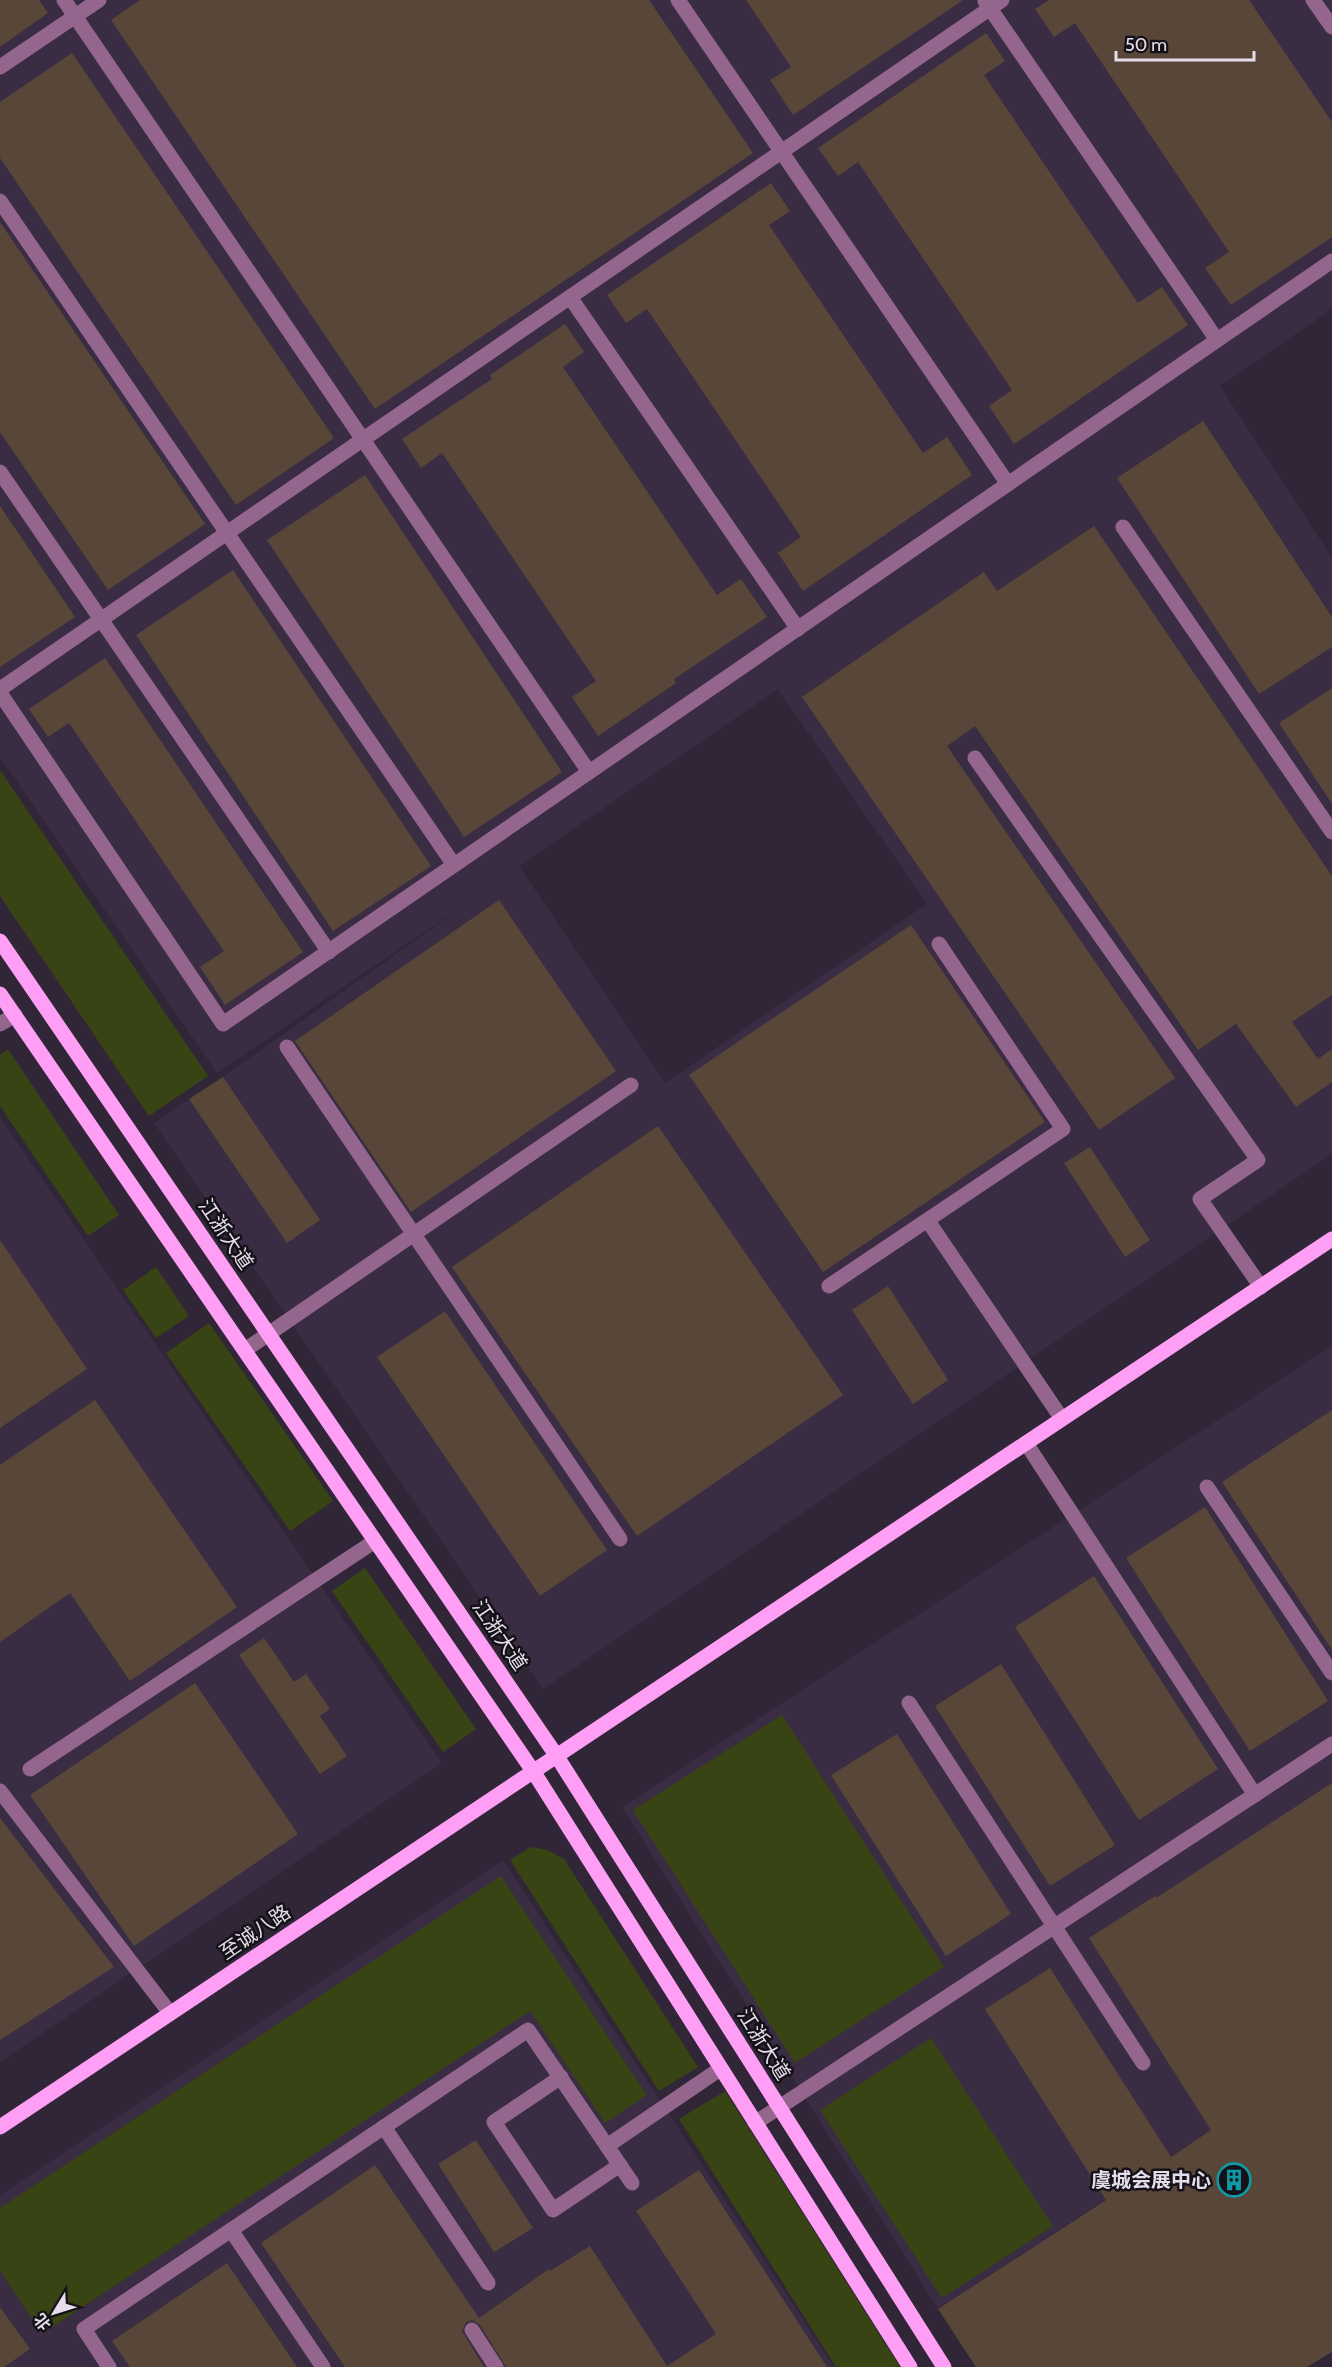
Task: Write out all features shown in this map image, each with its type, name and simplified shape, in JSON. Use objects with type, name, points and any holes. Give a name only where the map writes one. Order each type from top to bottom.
[{"type":"main road","name":"江浙大道","points":[[0,941],[556,1755],[944,2367]]},
{"type":"main road","points":[[0,994],[533,1771],[910,2367]]},
{"type":"main road","name":"至诚八路","points":[[0,2127],[1332,1239]]},
{"type":"lane","points":[[64,0],[590,772]]},
{"type":"lane","points":[[0,67],[99,0]]},
{"type":"lane","points":[[678,0],[1008,484]]},
{"type":"lane","points":[[1313,0],[1332,27]]},
{"type":"lane","points":[[1217,340],[992,3],[782,152],[101,619],[0,691],[223,1024],[1332,261]]},
{"type":"lane","points":[[0,201],[454,865]]},
{"type":"lane","points":[[570,297],[798,629]]},
{"type":"lane","points":[[0,472],[329,952]]},
{"type":"lane","points":[[1123,527],[1332,832]]},
{"type":"lane","points":[[975,758],[1258,1160],[1200,1199],[1261,1287]]},
{"type":"lane","points":[[829,1286],[1064,1129],[939,944]]},
{"type":"lane","points":[[0,1024],[15,1015]]},
{"type":"lane","points":[[287,1047],[620,1539]]},
{"type":"lane","points":[[244,1350],[631,1085]]},
{"type":"lane","points":[[928,1221],[1062,1419]]},
{"type":"lane","points":[[1026,1443],[1255,1795]]},
{"type":"lane","points":[[1207,1487],[1332,1673]]},
{"type":"lane","points":[[30,1769],[375,1541]]},
{"type":"lane","points":[[909,1703],[1143,2063]]},
{"type":"lane","points":[[754,2123],[1332,1744]]},
{"type":"lane","points":[[0,1791],[170,2013]]},
{"type":"lane","points":[[109,2367],[84,2329],[528,2030],[632,2184]]},
{"type":"lane","points":[[607,2146],[720,2069]]},
{"type":"lane","points":[[561,2077],[494,2122],[553,2210],[620,2165]]},
{"type":"lane","points":[[384,2127],[488,2283]]},
{"type":"lane","points":[[231,2230],[323,2367]]},
{"type":"lane","points":[[472,2330],[496,2367]]},
{"type":"shaded area","points":[[0,0],[1332,0],[1332,309],[1220,386],[1332,558],[1332,1154],[543,1689],[154,1123],[223,1077],[476,897],[217,1073],[0,757]],"holes":[[[778,689],[927,904],[665,1083],[519,866]]]},
{"type":"shaded area","points":[[0,1117],[442,1763],[0,2062]]},
{"type":"shaded area","points":[[1332,1346],[1332,2051],[938,2309],[622,1807]]},
{"type":"shaded area","points":[[503,1860],[834,2367],[0,2367],[0,2195]]},
{"type":"green space","points":[[0,770],[208,1076],[149,1116],[0,896]]},
{"type":"green space","points":[[8,1049],[119,1215],[88,1236],[0,1106],[0,1055]]},
{"type":"green space","points":[[156,1267],[189,1316],[156,1338],[123,1290]]},
{"type":"green space","points":[[209,1323],[333,1501],[290,1531],[166,1353]]},
{"type":"green space","points":[[365,1568],[476,1729],[443,1752],[332,1591]]},
{"type":"green space","points":[[782,1715],[944,1967],[795,2063],[633,1810]]},
{"type":"green space","points":[[531,1847],[548,1850],[564,1859],[698,2067],[659,2091],[510,1860]]},
{"type":"green space","points":[[501,1876],[647,2095],[605,2123],[530,2011],[42,2334],[0,2271],[0,2208]]},
{"type":"green space","points":[[931,2038],[1053,2226],[942,2298],[820,2110]]},
{"type":"green space","points":[[725,2091],[900,2367],[836,2367],[679,2119]]},
{"type":"building","points":[[0,0],[39,0],[48,13],[0,47]]},
{"type":"building","points":[[140,0],[649,0],[753,153],[375,409],[111,20]]},
{"type":"building","points":[[746,0],[963,0],[793,115],[770,80],[791,67]]},
{"type":"building","points":[[1049,0],[1249,0],[1332,122],[1332,237],[1231,305],[1205,268],[1229,252],[1075,23],[1054,37],[1035,9]]},
{"type":"building","points":[[986,33],[1005,61],[984,75],[1138,303],[1162,287],[1188,325],[1014,444],[989,406],[1012,390],[858,162],[838,176],[818,148]]},
{"type":"building","points":[[72,53],[334,438],[236,505],[0,158],[0,102]]},
{"type":"building","points":[[771,183],[790,211],[769,225],[923,453],[947,437],[972,475],[803,591],[778,553],[801,537],[647,309],[626,323],[607,295]]},
{"type":"building","points":[[0,222],[205,524],[108,590],[0,432]]},
{"type":"building","points":[[565,324],[584,352],[563,367],[717,595],[741,579],[767,617],[674,679],[676,683],[598,736],[572,697],[596,681],[442,453],[421,468],[402,439],[492,379],[490,375]]},
{"type":"building","points":[[1203,421],[1332,617],[1332,647],[1259,694],[1117,478]]},
{"type":"building","points":[[365,475],[562,772],[464,837],[267,540]]},
{"type":"building","points":[[0,506],[75,617],[0,667]]},
{"type":"building","points":[[1094,526],[1332,876],[1332,995],[1292,1022],[1318,1059],[1332,1049],[1332,1082],[1296,1107],[1236,1024],[1198,1050],[975,726],[947,746],[1175,1078],[1099,1130],[802,697],[984,572],[997,591]]},
{"type":"building","points":[[233,570],[431,866],[333,931],[136,635]]},
{"type":"building","points":[[105,658],[303,952],[225,1005],[200,967],[224,951],[69,723],[48,737],[29,709]]},
{"type":"building","points":[[1332,688],[1332,804],[1279,723]]},
{"type":"building","points":[[499,900],[616,1071],[411,1212],[295,1041]]},
{"type":"building","points":[[911,925],[1045,1122],[823,1272],[689,1075]]},
{"type":"building","points":[[223,1077],[320,1220],[287,1243],[189,1099]]},
{"type":"building","points":[[658,1126],[843,1395],[637,1536],[452,1267]]},
{"type":"building","points":[[1090,1147],[1150,1240],[1125,1257],[1064,1163]]},
{"type":"building","points":[[0,1240],[87,1369],[0,1428]]},
{"type":"building","points":[[888,1286],[948,1380],[913,1404],[852,1310]]},
{"type":"building","points":[[445,1311],[607,1550],[540,1596],[377,1357]]},
{"type":"building","points":[[95,1400],[237,1607],[130,1681],[70,1593],[0,1642],[0,1465]]},
{"type":"building","points":[[1332,1410],[1332,1650],[1222,1482]]},
{"type":"building","points":[[1205,1507],[1328,1701],[1250,1751],[1126,1558]]},
{"type":"building","points":[[1094,1576],[1218,1769],[1139,1820],[1015,1627]]},
{"type":"building","points":[[264,1638],[294,1682],[306,1674],[330,1709],[320,1716],[347,1756],[320,1774],[239,1655]]},
{"type":"building","points":[[1001,1664],[1115,1845],[1050,1886],[935,1706]]},
{"type":"building","points":[[195,1683],[298,1834],[134,1946],[30,1795]]},
{"type":"building","points":[[897,1734],[1011,1914],[946,1956],[831,1775]]},
{"type":"building","points":[[1332,1783],[1332,2352],[1307,2367],[976,2367],[938,2309],[1106,2200],[985,2009],[1050,1968],[1171,2157],[1211,2130],[1089,1938],[1155,1896],[1156,1898]]},
{"type":"building","points":[[0,1818],[114,1967],[0,2040]]},
{"type":"building","points":[[476,2140],[533,2228],[494,2252],[438,2164]]},
{"type":"building","points":[[375,2165],[479,2318],[549,2269],[550,2271],[590,2246],[667,2366],[716,2334],[636,2211],[699,2170],[827,2367],[506,2367],[480,2325],[472,2320],[466,2322],[462,2331],[484,2367],[345,2367],[261,2243]]},
{"type":"building","points":[[227,2263],[297,2367],[130,2367],[112,2341]]},
{"type":"building","points":[[0,2307],[30,2349],[4,2367],[0,2367]]},
{"type":"place","name":"虞城会展中心","points":[[1234,2180]]}]
